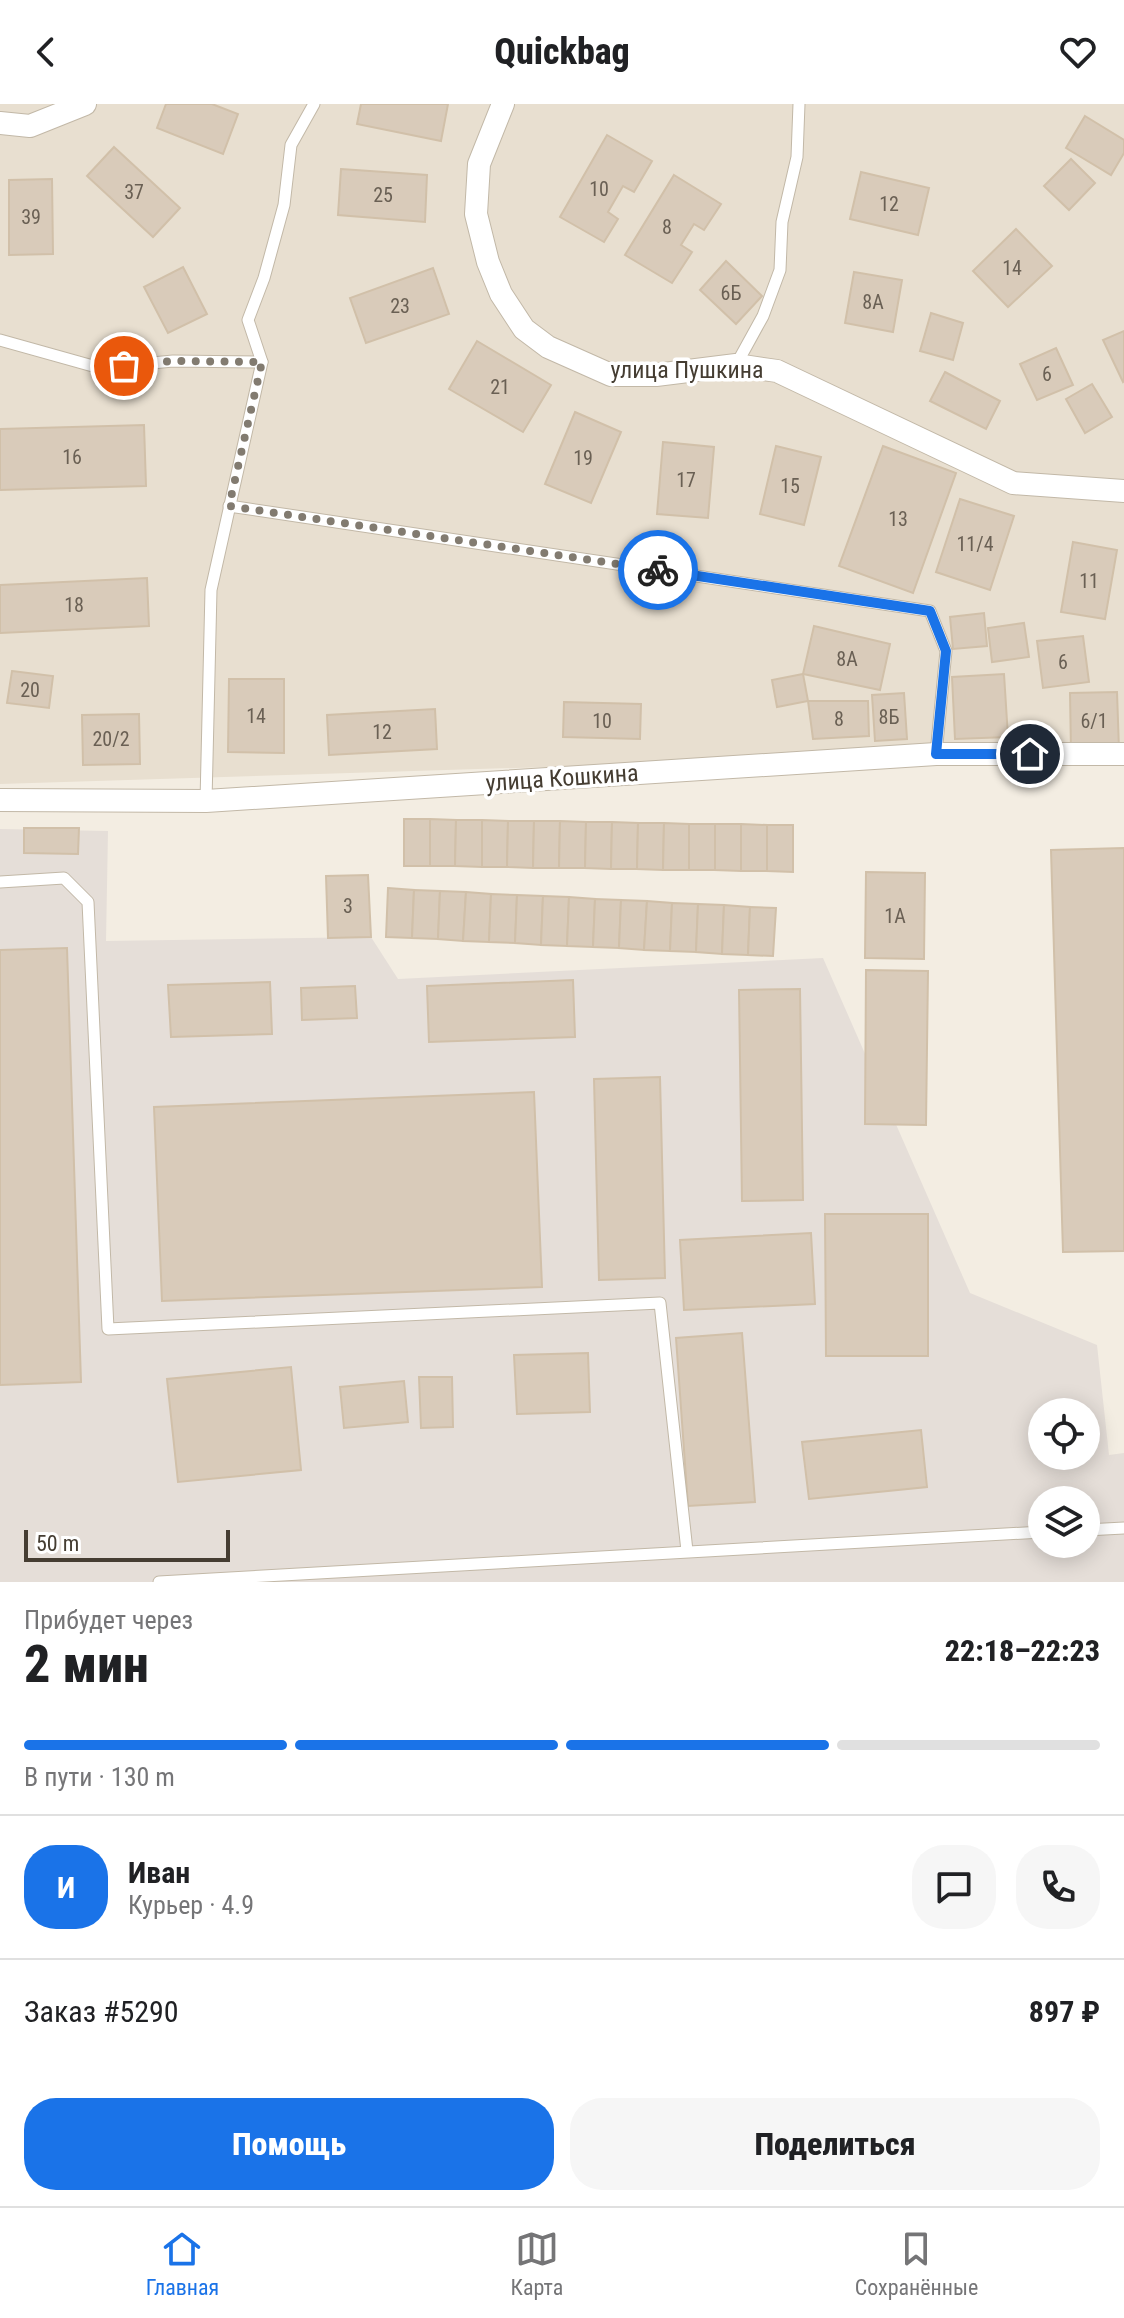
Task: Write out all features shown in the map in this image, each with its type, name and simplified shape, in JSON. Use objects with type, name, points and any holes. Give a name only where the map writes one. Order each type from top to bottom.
[{"type":"street","points":[[0,123],[30,126],[85,104]]},
{"type":"street","name":"улица Пушкина","points":[[503,104],[479,164],[476,214],[488,262],[501,294],[524,329],[548,347],[611,375],[656,375],[736,365],[777,371],[1013,483],[1124,491]]},
{"type":"street","name":"улица Кошкина","points":[[0,800],[206,801],[936,754],[1124,754]]},
{"type":"lane","points":[[206,801],[211,590],[262,362],[248,320],[264,278],[284,205],[291,145],[314,104]]},
{"type":"lane","points":[[736,365],[763,316],[780,270],[782,222],[797,157],[799,104]]},
{"type":"lane","points":[[0,340],[100,368],[173,361],[262,362]]},
{"type":"lane","points":[[229,506],[930,611],[946,651],[936,754]]},
{"type":"lane","points":[[0,882],[64,878],[88,902],[108,1329],[660,1303],[687,1551]]},
{"type":"lane","points":[[1100,1529],[1124,1528]]},
{"type":"lane","points":[[159,1582],[1028,1533]]},
{"type":"shaded area","points":[[0,104],[1124,104],[1124,749],[0,784]]},
{"type":"shaded area","points":[[0,829],[108,831],[106,941],[371,937],[398,979],[823,958],[970,1293],[1097,1345],[1109,1455],[1124,1453],[1124,1582],[0,1582]]},
{"type":"building","points":[[166,104],[212,104],[238,114],[223,154],[157,128]]},
{"type":"building","points":[[361,104],[448,104],[441,141],[357,124]]},
{"type":"building","points":[[1085,116],[1124,140],[1124,153],[1111,175],[1066,148]]},
{"type":"building","points":[[607,135],[652,161],[634,192],[623,186],[608,212],[618,219],[604,242],[560,217]]},
{"type":"building","points":[[114,147],[180,208],[153,237],[87,176]]},
{"type":"building","points":[[1071,159],[1095,183],[1069,210],[1044,186]]},
{"type":"building","points":[[341,169],[427,175],[425,222],[338,215]]},
{"type":"building","points":[[861,172],[929,188],[918,235],[850,219]]},
{"type":"building","points":[[674,175],[721,204],[704,230],[694,224],[681,245],[692,252],[672,283],[625,255]]},
{"type":"building","points":[[52,179],[53,254],[9,255],[9,180]]},
{"type":"building","points":[[1016,229],[1052,266],[1008,307],[973,271]]},
{"type":"building","points":[[726,261],[762,296],[736,324],[700,290]]},
{"type":"building","points":[[183,267],[207,314],[168,333],[144,287]]},
{"type":"building","points":[[433,268],[449,314],[366,343],[350,298]]},
{"type":"building","points":[[854,272],[902,280],[893,332],[845,323]]},
{"type":"building","points":[[931,313],[963,323],[953,360],[920,351]]},
{"type":"building","points":[[1124,331],[1124,381],[1123,382],[1103,340]]},
{"type":"building","points":[[477,341],[551,385],[523,432],[449,389]]},
{"type":"building","points":[[1056,348],[1073,385],[1037,400],[1020,364]]},
{"type":"building","points":[[945,372],[1000,401],[986,429],[930,401]]},
{"type":"building","points":[[1092,384],[1112,417],[1085,433],[1066,399]]},
{"type":"building","points":[[575,412],[621,432],[591,503],[545,484]]},
{"type":"building","points":[[144,425],[146,486],[0,490],[0,429]]},
{"type":"building","points":[[663,442],[714,447],[708,518],[657,514]]},
{"type":"building","points":[[776,446],[821,457],[804,525],[760,514]]},
{"type":"building","points":[[883,446],[956,473],[913,593],[839,566]]},
{"type":"building","points":[[960,499],[1014,516],[990,590],[936,572]]},
{"type":"building","points":[[1073,542],[1117,550],[1105,619],[1061,612]]},
{"type":"building","points":[[147,578],[149,626],[0,633],[0,585]]},
{"type":"building","points":[[984,613],[987,646],[953,649],[950,617]]},
{"type":"building","points":[[1024,623],[1029,657],[992,662],[988,628]]},
{"type":"building","points":[[814,626],[890,644],[880,690],[803,674]]},
{"type":"building","points":[[1083,636],[1089,682],[1043,688],[1037,641]]},
{"type":"building","points":[[12,671],[53,676],[49,708],[7,703]]},
{"type":"building","points":[[803,674],[808,701],[777,707],[772,680]]},
{"type":"building","points":[[1004,674],[1008,737],[955,739],[952,677]]},
{"type":"building","points":[[229,679],[284,679],[284,753],[228,752]]},
{"type":"building","points":[[1117,692],[1119,750],[1071,751],[1070,693]]},
{"type":"building","points":[[904,693],[907,739],[875,741],[872,695]]},
{"type":"building","points":[[808,701],[868,701],[869,736],[813,739]]},
{"type":"building","points":[[564,702],[641,704],[640,739],[563,737]]},
{"type":"building","points":[[435,709],[437,749],[329,755],[327,715]]},
{"type":"building","points":[[139,714],[140,764],[83,765],[82,715]]},
{"type":"building","points":[[404,819],[430,819],[430,866],[404,866]]},
{"type":"building","points":[[430,819],[456,820],[455,866],[430,866]]},
{"type":"building","points":[[456,820],[482,820],[482,867],[455,866]]},
{"type":"building","points":[[482,820],[508,821],[507,867],[482,867]]},
{"type":"building","points":[[508,821],[534,821],[533,868],[507,867]]},
{"type":"building","points":[[534,821],[560,821],[559,868],[533,868]]},
{"type":"building","points":[[560,821],[586,822],[585,868],[559,868]]},
{"type":"building","points":[[586,822],[612,822],[611,869],[585,868]]},
{"type":"building","points":[[612,822],[638,823],[637,869],[611,869]]},
{"type":"building","points":[[638,823],[664,823],[663,870],[637,869]]},
{"type":"building","points":[[664,823],[689,824],[689,870],[663,870]]},
{"type":"building","points":[[689,824],[715,824],[715,870],[689,870]]},
{"type":"building","points":[[715,824],[741,824],[741,871],[715,870]]},
{"type":"building","points":[[741,824],[767,825],[767,871],[741,871]]},
{"type":"building","points":[[767,825],[793,825],[793,872],[767,871]]},
{"type":"building","points":[[24,828],[79,828],[78,854],[24,853]]},
{"type":"building","points":[[1124,848],[1124,1251],[1063,1252],[1051,850]]},
{"type":"building","points":[[866,872],[925,873],[924,959],[865,958]]},
{"type":"building","points":[[368,875],[371,937],[328,938],[326,876]]},
{"type":"building","points":[[388,888],[414,890],[412,938],[386,937]]},
{"type":"building","points":[[414,890],[440,891],[438,939],[412,938]]},
{"type":"building","points":[[440,891],[466,892],[463,941],[438,939]]},
{"type":"building","points":[[466,892],[491,894],[489,942],[463,941]]},
{"type":"building","points":[[491,894],[517,895],[515,943],[489,942]]},
{"type":"building","points":[[517,895],[543,896],[541,945],[515,943]]},
{"type":"building","points":[[543,896],[569,897],[567,946],[541,945]]},
{"type":"building","points":[[569,897],[595,899],[593,947],[567,946]]},
{"type":"building","points":[[595,899],[621,900],[619,948],[593,947]]},
{"type":"building","points":[[621,900],[647,901],[644,950],[619,948]]},
{"type":"building","points":[[647,901],[672,903],[670,951],[644,950]]},
{"type":"building","points":[[672,903],[698,904],[696,952],[670,951]]},
{"type":"building","points":[[698,904],[724,905],[722,954],[696,952]]},
{"type":"building","points":[[724,905],[750,907],[748,955],[722,954]]},
{"type":"building","points":[[750,907],[776,908],[773,956],[748,955]]},
{"type":"building","points":[[67,948],[81,1382],[0,1385],[0,950]]},
{"type":"building","points":[[866,970],[928,971],[926,1125],[865,1124]]},
{"type":"building","points":[[573,980],[575,1037],[429,1042],[427,986]]},
{"type":"building","points":[[270,982],[272,1034],[171,1037],[168,985]]},
{"type":"building","points":[[355,986],[357,1018],[302,1020],[301,988]]},
{"type":"building","points":[[800,989],[803,1200],[742,1201],[739,990]]},
{"type":"building","points":[[660,1077],[665,1278],[599,1280],[594,1079]]},
{"type":"building","points":[[534,1092],[542,1287],[162,1301],[154,1107]]},
{"type":"building","points":[[825,1214],[928,1214],[928,1356],[826,1356]]},
{"type":"building","points":[[811,1233],[815,1304],[684,1310],[680,1240]]},
{"type":"building","points":[[742,1333],[755,1502],[688,1506],[676,1338]]},
{"type":"building","points":[[588,1353],[590,1412],[517,1414],[514,1355]]},
{"type":"building","points":[[291,1367],[301,1470],[178,1482],[167,1379]]},
{"type":"building","points":[[419,1377],[452,1377],[453,1427],[421,1428]]},
{"type":"building","points":[[404,1381],[408,1422],[344,1428],[340,1387]]},
{"type":"building","points":[[921,1430],[927,1487],[809,1499],[802,1442]]},
{"type":"way so far","points":[[124,366],[173,361],[262,362],[229,506],[658,570]]},
{"type":"route","points":[[658,570],[930,611],[946,651],[936,754],[1030,754]]}]
